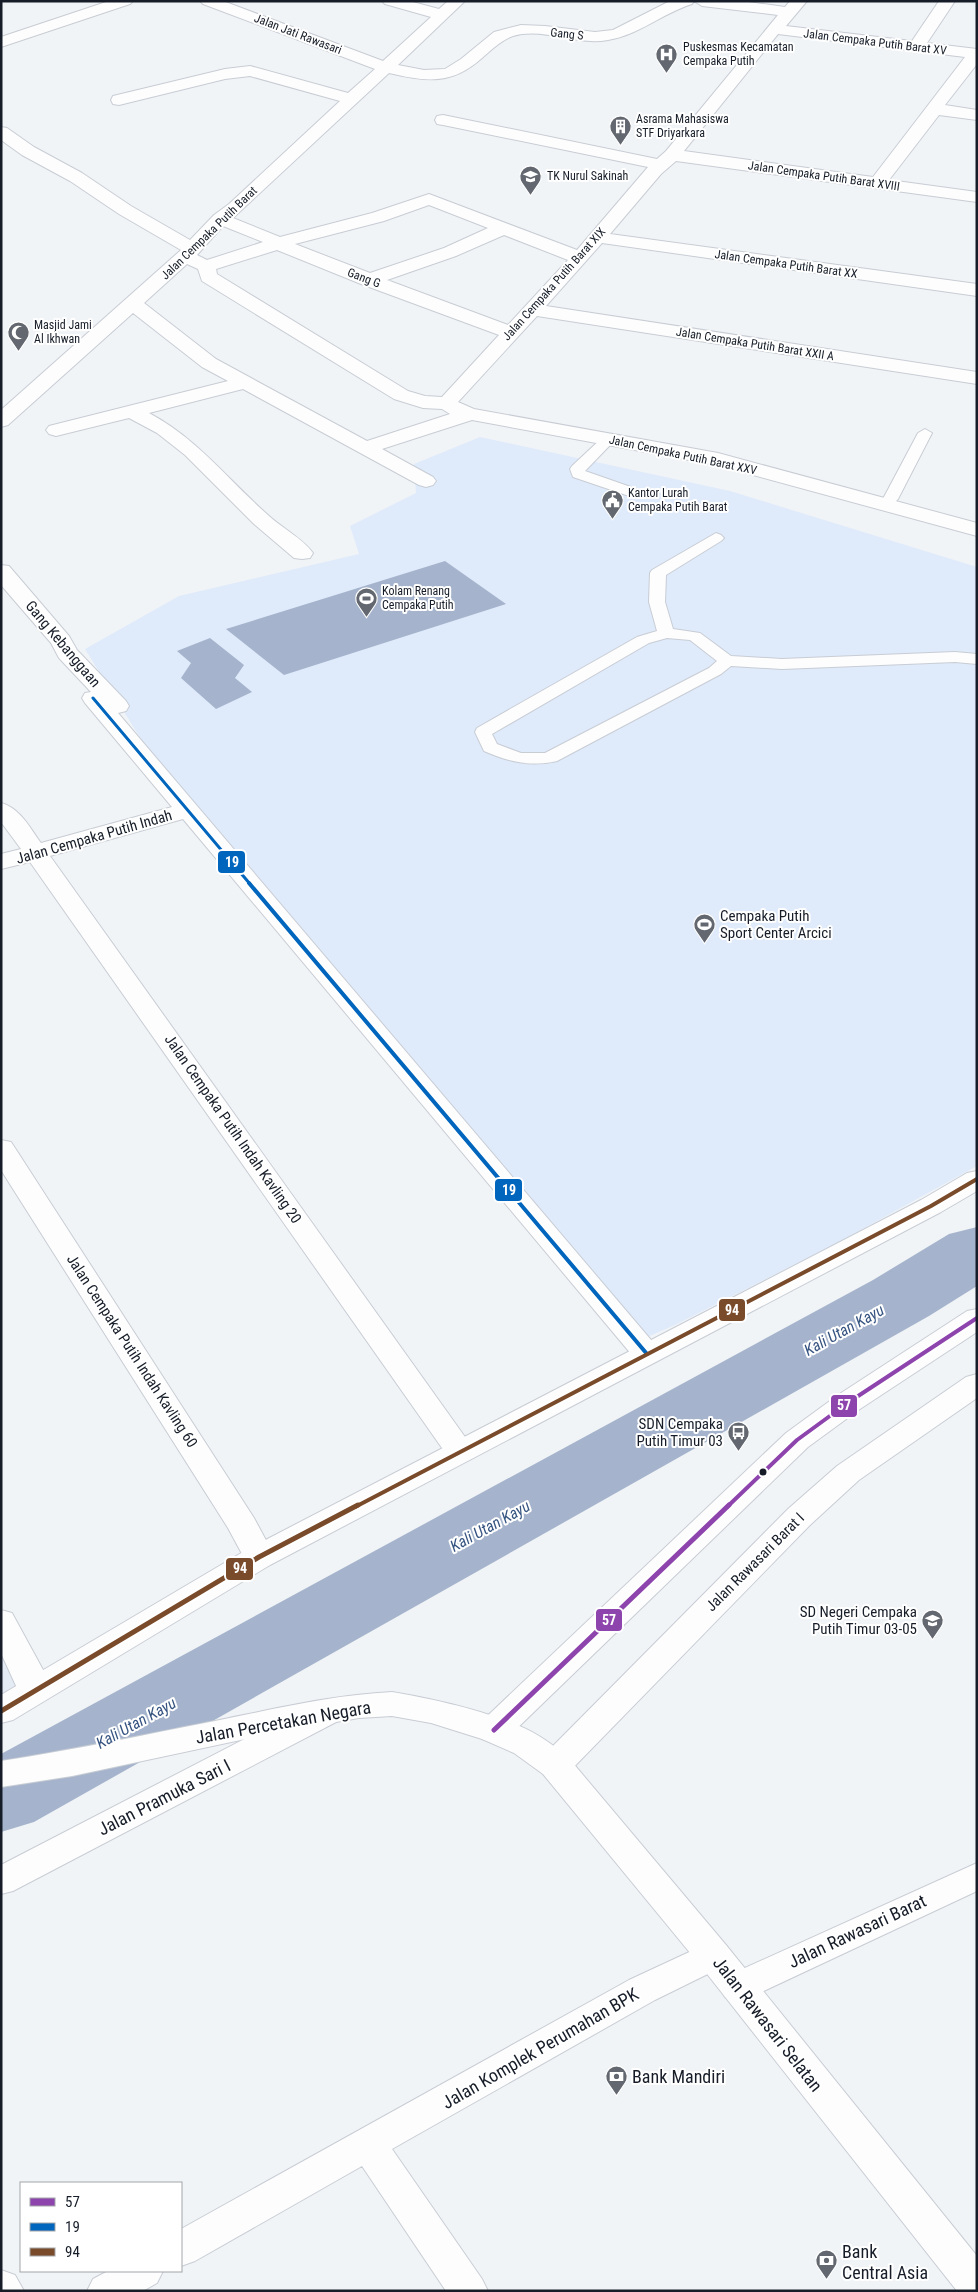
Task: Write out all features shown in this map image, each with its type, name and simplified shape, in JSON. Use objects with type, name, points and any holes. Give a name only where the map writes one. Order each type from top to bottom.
[{"type":"street","points":[[1,42],[125,1]]},
{"type":"street","name":"Jalan Jati Rawasari","points":[[208,1],[387,68],[436,75],[453,71]]},
{"type":"street","points":[[390,1],[444,15]]},
{"type":"street","name":"Jalan Cempaka Putih Barat","points":[[1,421],[134,304],[189,253],[220,219],[235,208],[457,1]]},
{"type":"street","name":"Gang S","points":[[453,71],[476,56],[499,36],[508,32],[528,30],[588,36],[612,35],[670,7],[687,1]]},
{"type":"street","points":[[702,1],[794,6]]},
{"type":"street","points":[[916,47],[948,1]]},
{"type":"street","name":"Jalan Cempaka Putih Barat XIX","points":[[447,403],[580,258],[596,237],[666,160],[794,6]]},
{"type":"street","name":"Jalan Cempaka Putih Barat XV","points":[[774,29],[976,54]]},
{"type":"street","points":[[878,183],[976,54]]},
{"type":"street","points":[[119,100],[233,73],[250,71],[350,99]]},
{"type":"street","points":[[934,109],[977,115]]},
{"type":"street","points":[[444,120],[666,160]]},
{"type":"street","points":[[1,132],[28,151],[76,178],[189,253],[206,266],[209,277],[401,395],[423,402],[447,403]]},
{"type":"street","name":"Jalan Cempaka Putih Barat XVIII","points":[[666,160],[878,183],[977,197]]},
{"type":"street","points":[[206,266],[279,243],[378,217],[429,199],[580,258]]},
{"type":"street","name":"Gang G","points":[[220,219],[254,231],[296,252],[511,333]]},
{"type":"street","points":[[368,280],[450,252],[502,229]]},
{"type":"street","name":"Jalan Cempaka Putih Barat XX","points":[[596,237],[977,290]]},
{"type":"street","points":[[134,304],[210,362],[244,383],[368,447],[426,481]]},
{"type":"street","name":"Jalan Cempaka Putih Barat XXII A","points":[[533,310],[977,378]]},
{"type":"street","points":[[56,430],[244,383]]},
{"type":"street","name":"Jalan Cempaka Putih Barat XXV","points":[[447,403],[454,409],[471,414],[718,459],[977,530]]},
{"type":"street","points":[[132,411],[164,428],[192,451],[261,520],[302,553]]},
{"type":"street","points":[[368,447],[471,414]]},
{"type":"street","name":"Gang Kebanggaan","points":[[1,571],[61,641],[67,653],[141,730],[155,756],[148,762]]},
{"type":"street","name":"Jalan Cempaka Putih Indah","points":[[92,698],[647,1354]]},
{"type":"street","name":"Jalan Cempaka Putih Indah Kavling 20","points":[[1,810],[9,816],[36,853],[460,1451]]},
{"type":"street","name":"Jalan Cempaka Putih Indah","points":[[1,862],[186,811]]},
{"type":"street","name":"Jalan Cempaka Putih Indah Kavling 60","points":[[1,1148],[243,1526],[259,1557]]},
{"type":"street","points":[[1,1711],[259,1557],[931,1206],[977,1179]]},
{"type":"street","points":[[494,1730],[797,1440],[849,1402],[975,1321]]},
{"type":"street","name":"Jalan Rawasari Barat I","points":[[555,1765],[799,1517],[848,1473],[977,1384]]},
{"type":"street","points":[[1,1620],[31,1679],[34,1690]]},
{"type":"street","name":"Jalan Percetakan Negara","points":[[12,1772],[72,1763],[326,1712],[392,1704],[431,1711],[494,1730],[526,1744],[555,1765]]},
{"type":"street","name":"Jalan Pramuka Sari I","points":[[1,1881],[326,1712]]},
{"type":"street","name":"Jalan Rawasari Selatan","points":[[555,1765],[713,1955],[977,2286]]},
{"type":"street","name":"Jalan Rawasari Barat","points":[[738,1987],[977,1876]]},
{"type":"street","name":"Jalan Komplek Perumahan BPK","points":[[182,2249],[369,2146],[642,1990],[713,1955]]},
{"type":"street","points":[[369,2146],[468,2291]]},
{"type":"street","points":[[107,2291],[141,2272]]},
{"type":"street","points":[[1,2287],[4,2291]]},
{"type":"lane","points":[[884,504],[890,499],[925,433]]},
{"type":"lane","points":[[609,439],[577,469],[578,474],[640,495]]},
{"type":"lane","points":[[666,633],[657,602],[658,573],[716,538]]},
{"type":"lane","points":[[728,661],[715,671],[551,757],[538,761],[517,760],[490,747],[483,732],[643,640],[666,633],[694,636],[728,661],[782,664],[955,657],[977,659]]},
{"type":"shaded area","points":[[480,437],[730,491],[977,567],[977,1166],[837,1243],[675,1325],[645,1338],[152,757],[85,649],[179,596],[359,554],[350,526],[416,493],[414,464]]},
{"type":"shaded area","name":"Kolam Renang Cempaka Putih","points":[[445,561],[506,604],[284,675],[226,629]]},
{"type":"shaded area","points":[[210,638],[244,665],[235,678],[252,692],[216,709],[181,678],[191,663],[177,651]]},
{"type":"shaded area","points":[[1,1620],[34,1690],[1,1711]]},
{"type":"waterway","name":"Kali Utan Kayu","points":[[1,1797],[901,1298],[977,1251]]},
{"type":"transit line","name":"19","points":[[93,698],[647,1354]]},
{"type":"transit line","name":"94","points":[[1,1711],[259,1557],[931,1206],[977,1179]]},
{"type":"transit line","name":"57","points":[[494,1730],[797,1440],[849,1402],[977,1318]]},
{"type":"place","name":"Puskesmas Kecamatan Cempaka Putih","points":[[667,73]]},
{"type":"place","name":"Asrama Mahasiswa STF Driyarkara","points":[[620,145]]},
{"type":"place","name":"TK Nurul Sakinah","points":[[531,195]]},
{"type":"place","name":"Masjid Jami Al Ikhwan","points":[[18,351]]},
{"type":"place","name":"Kantor Lurah Cempaka Putih Barat","points":[[612,519]]},
{"type":"place","name":"Kolam Renang Cempaka Putih","points":[[366,617]]},
{"type":"place","name":"Cempaka Putih Sport Center Arcici","points":[[704,944]]},
{"type":"place","name":"SDN Cempaka Putih Timur 03","points":[[739,1452]]},
{"type":"place","name":"SD Negeri Cempaka Putih Timur 03-05","points":[[933,1640]]},
{"type":"place","name":"Bank Mandiri","points":[[616,2095]]},
{"type":"place","name":"Bank Central Asia","points":[[826,2280]]}]
